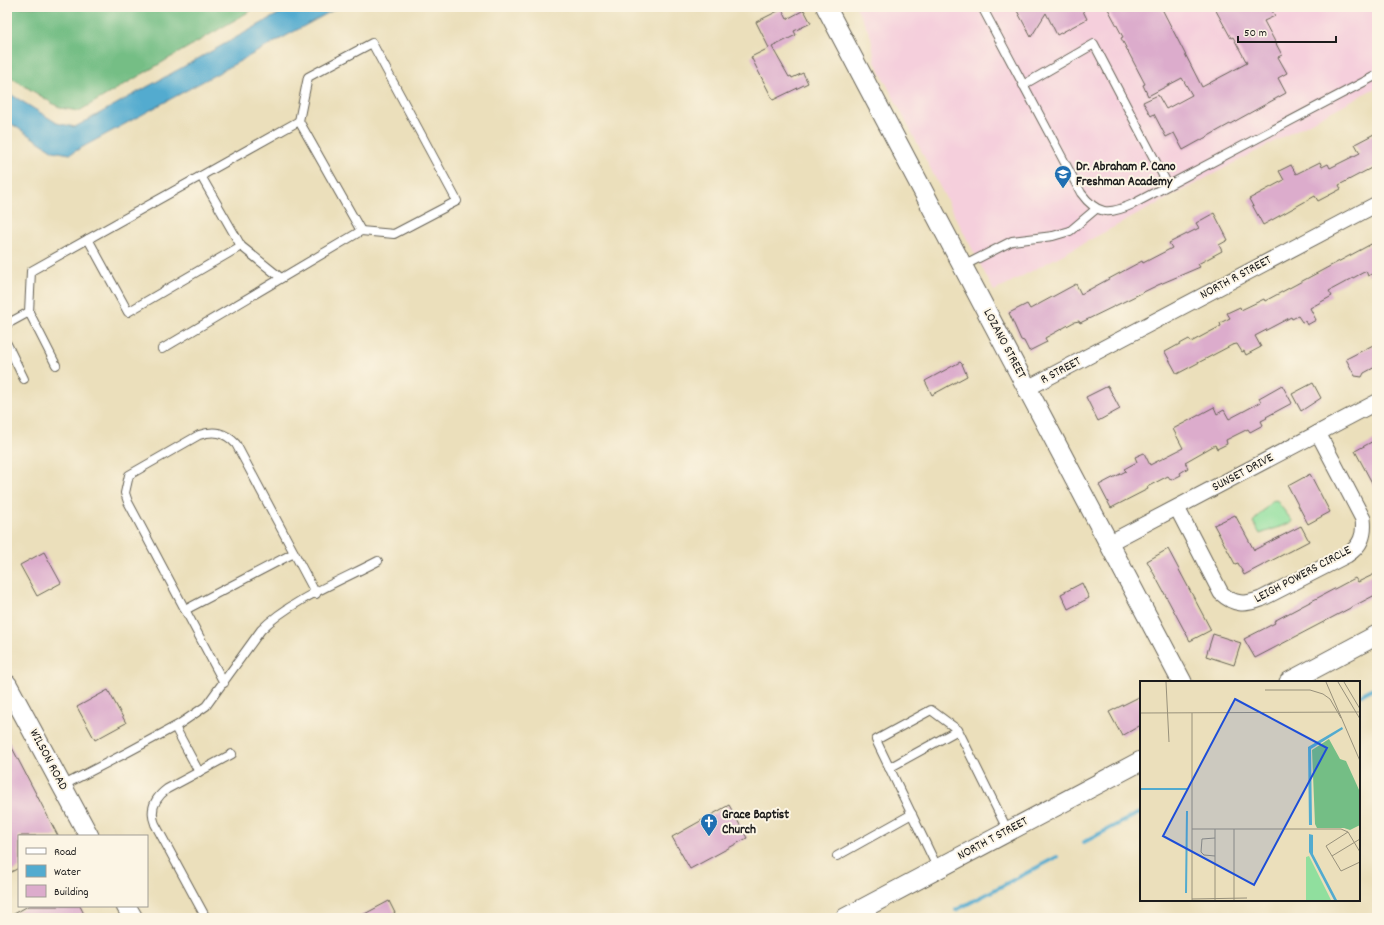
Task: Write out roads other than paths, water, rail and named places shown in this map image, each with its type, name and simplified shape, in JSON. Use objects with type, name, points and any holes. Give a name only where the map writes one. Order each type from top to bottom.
[{"type":"street","name":"LOZANO STREET","points":[[826,7],[1181,681]]},
{"type":"street","name":"NORTH R STREET","points":[[1095,353],[1377,204]]},
{"type":"street","name":"R STREET","points":[[1028,388],[1095,353]]},
{"type":"street","name":"SUNSET DRIVE","points":[[1109,543],[1377,402]]},
{"type":"street","name":"LEIGH POWERS CIRCLE","points":[[1177,508],[1221,593],[1229,600],[1238,603],[1249,603],[1261,599],[1347,555],[1353,551],[1363,539],[1365,530],[1363,519],[1318,433]]},
{"type":"street","points":[[1291,681],[1377,635]]},
{"type":"street","name":"WILSON ROAD","points":[[7,684],[88,835]]},
{"type":"street","name":"NORTH T STREET","points":[[846,918],[1140,762]]},
{"type":"street","points":[[127,907],[133,918]]},
{"type":"lane","points":[[982,7],[1081,194],[1096,209],[1105,212],[1124,208],[1377,75]]},
{"type":"lane","points":[[162,349],[361,230],[394,234],[458,201],[372,43],[308,77],[299,120],[361,230]]},
{"type":"lane","points":[[1023,85],[1094,44],[1168,185]]},
{"type":"lane","points":[[56,365],[29,312],[31,271],[299,120]]},
{"type":"lane","points":[[201,176],[241,246],[281,278]]},
{"type":"lane","points":[[963,266],[1012,241],[1053,236],[1070,231],[1096,209]]},
{"type":"lane","points":[[88,239],[128,312],[241,246]]},
{"type":"lane","points":[[7,324],[29,312]]},
{"type":"lane","points":[[7,344],[24,379]]},
{"type":"lane","points":[[224,683],[128,502],[125,493],[129,475],[135,470],[199,435],[210,431],[220,432],[229,437],[236,444],[316,594]]},
{"type":"lane","points":[[185,610],[294,553]]},
{"type":"lane","points":[[62,786],[175,727],[206,706],[261,630],[271,620],[378,561]]},
{"type":"lane","points":[[938,869],[876,740],[917,717],[931,710],[958,730],[1008,831]]},
{"type":"lane","points":[[175,727],[199,772]]},
{"type":"lane","points":[[889,768],[958,730]]},
{"type":"lane","points":[[206,918],[158,830],[152,812],[153,806],[160,794],[232,754]]},
{"type":"lane","points":[[837,856],[912,814]]},
{"type":"water","points":[[291,7],[339,7],[70,154],[53,151],[7,121],[7,92],[57,123],[75,127]]},
{"type":"waterway","points":[[1360,695],[1377,686]]},
{"type":"waterway","points":[[1084,842],[1140,813]]},
{"type":"waterway","points":[[956,910],[1057,857]]},
{"type":"place","name":"Dr. Abraham P. Cano Freshman Academy","points":[[1063,189]]},
{"type":"place","name":"Grace Baptist Church","points":[[709,837]]}]
